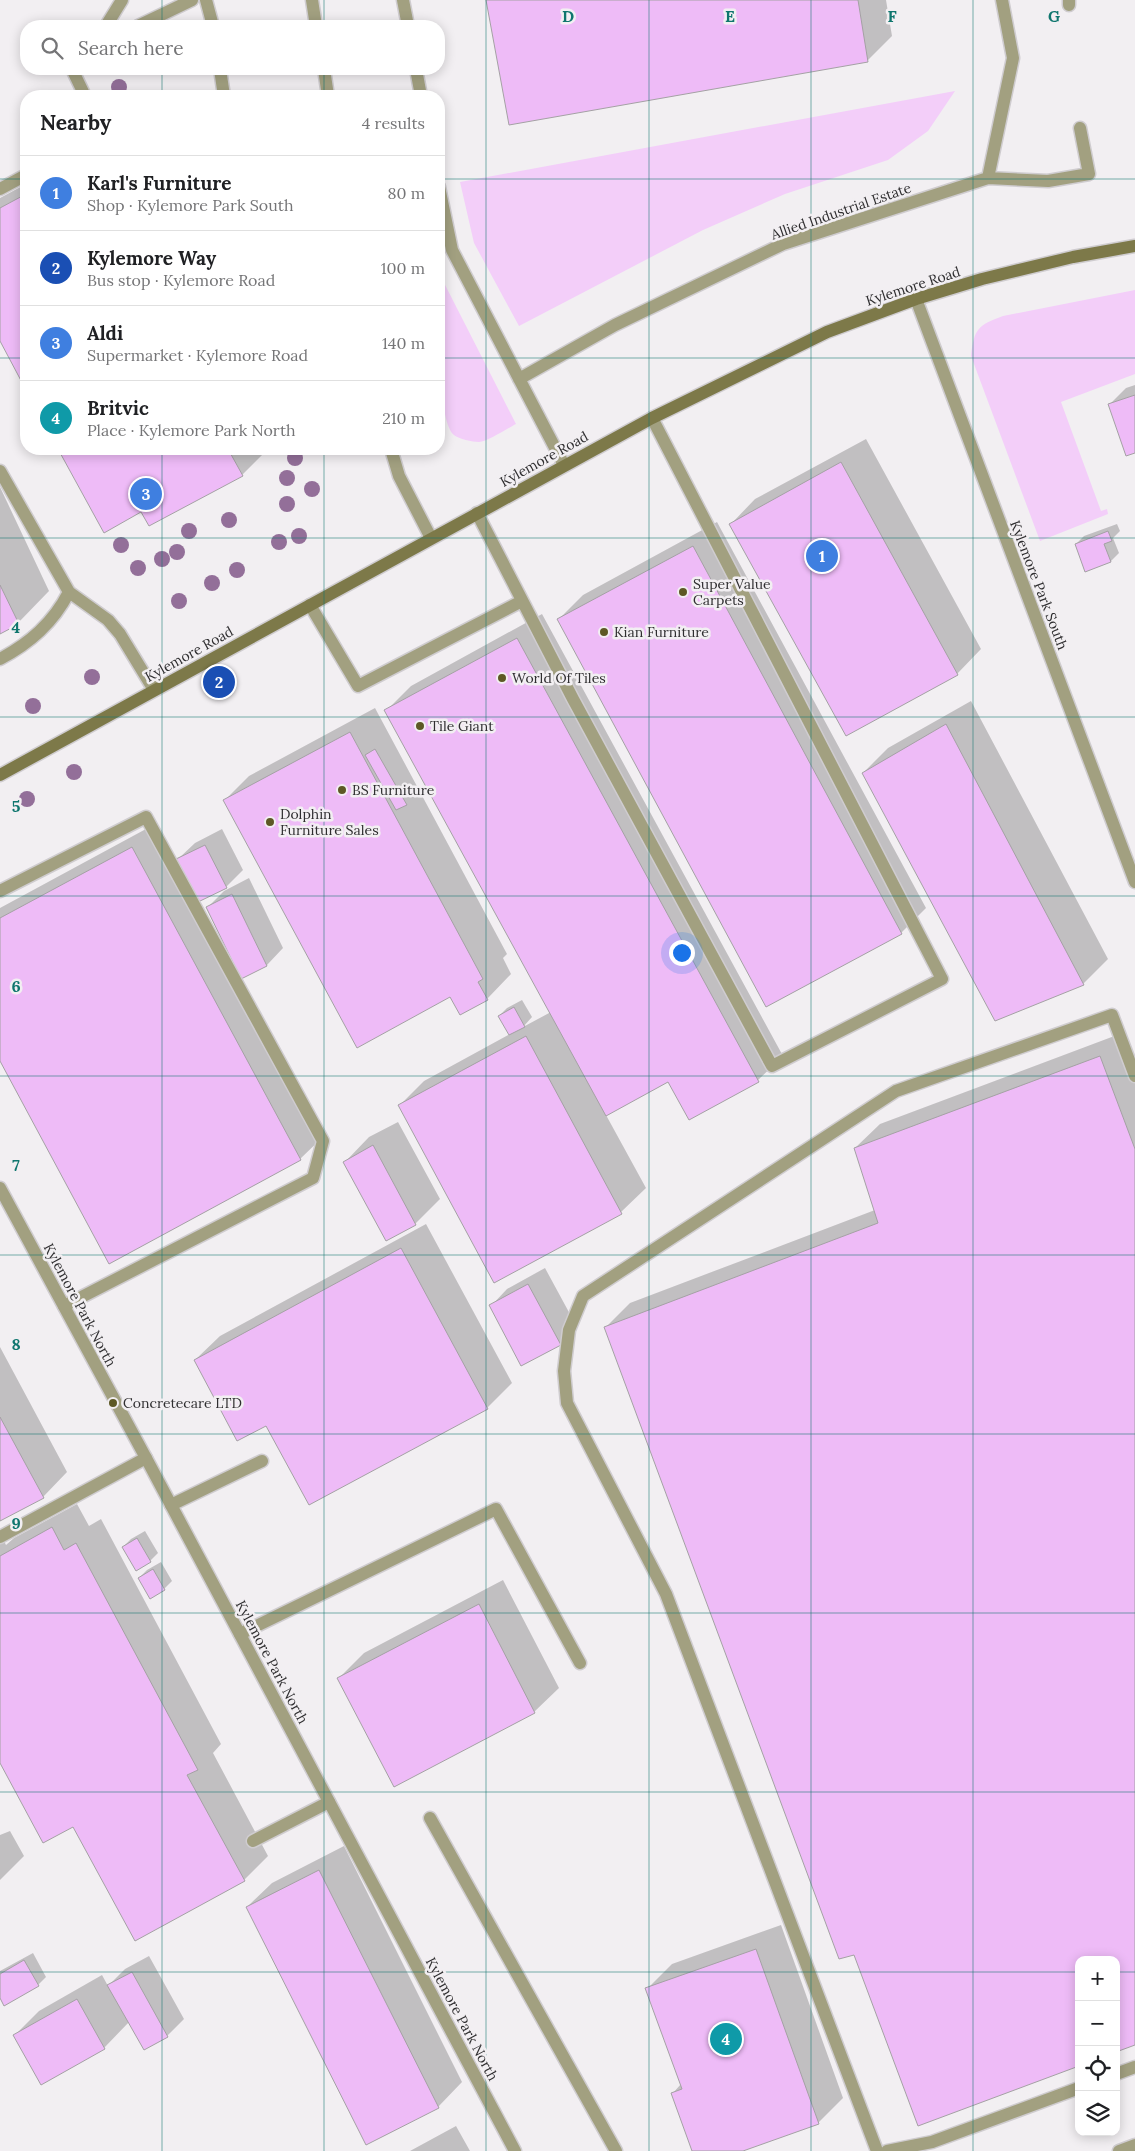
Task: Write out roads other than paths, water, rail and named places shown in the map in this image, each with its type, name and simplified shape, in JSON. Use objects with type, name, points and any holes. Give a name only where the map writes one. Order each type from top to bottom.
[{"type":"main road","name":"Kylemore Road","points":[[0,775],[564,465],[652,418],[827,332],[916,299],[1018,270],[1073,257],[1135,246]]},
{"type":"street","points":[[110,20],[122,0]]},
{"type":"street","points":[[150,20],[192,0]]},
{"type":"street","points":[[206,0],[211,20]]},
{"type":"street","points":[[312,0],[315,20]]},
{"type":"street","points":[[403,0],[407,20]]},
{"type":"street","points":[[1002,0],[1013,58],[988,178],[1048,181],[1088,174],[1080,128]]},
{"type":"street","points":[[75,75],[82,90]]},
{"type":"street","points":[[221,75],[223,90]]},
{"type":"street","points":[[325,75],[327,90]]},
{"type":"street","points":[[417,75],[420,90]]},
{"type":"street","points":[[0,190],[20,178]]},
{"type":"street","name":"Allied Industrial Estate","points":[[519,378],[615,325],[783,244],[988,178]]},
{"type":"street","points":[[445,216],[452,250],[564,465]]},
{"type":"street","name":"Kylemore Park South","points":[[916,299],[1135,882]]},
{"type":"street","points":[[477,513],[573,699],[772,1066],[942,979],[652,418]]},
{"type":"street","points":[[393,455],[399,476],[431,538]]},
{"type":"street","points":[[0,470],[69,592],[108,620],[120,634],[154,690]]},
{"type":"street","points":[[0,660],[21,648],[42,630],[60,609],[69,592]]},
{"type":"street","points":[[310,605],[358,686],[522,601]]},
{"type":"street","points":[[0,891],[146,817],[323,1141],[313,1178],[64,1306]]},
{"type":"street","points":[[877,2151],[666,1594],[568,1403],[564,1372],[569,1330],[583,1296],[896,1091],[1112,1015],[1135,1076]]},
{"type":"street","name":"Kylemore Park North","points":[[0,1188],[240,1634],[514,2151]]},
{"type":"street","points":[[0,1537],[146,1458]]},
{"type":"street","points":[[171,1505],[262,1461]]},
{"type":"street","points":[[240,1634],[496,1509],[580,1663]]},
{"type":"street","points":[[253,1841],[329,1802]]},
{"type":"street","points":[[430,1818],[616,2151]]},
{"type":"street","points":[[1120,2073],[1135,2067]]},
{"type":"street","points":[[887,2151],[932,2142],[1075,2089]]},
{"type":"street","points":[[1120,2151],[1135,2146]]},
{"type":"place","name":"Aldi","points":[[146,494]]},
{"type":"place","name":"Karl's Furniture","points":[[822,556]]},
{"type":"place","name":"Super Value Carpets","points":[[683,592]]},
{"type":"place","name":"Kian Furniture","points":[[604,632]]},
{"type":"place","name":"World Of Tiles","points":[[502,678]]},
{"type":"place","name":"Kylemore Way","points":[[219,682]]},
{"type":"place","name":"Tile Giant","points":[[420,726]]},
{"type":"place","name":"BS Furniture","points":[[342,790]]},
{"type":"place","name":"Dolphin Furniture Sales","points":[[270,822]]},
{"type":"place","name":"Concretecare LTD","points":[[113,1403]]},
{"type":"place","name":"Britvic","points":[[726,2039]]}]
